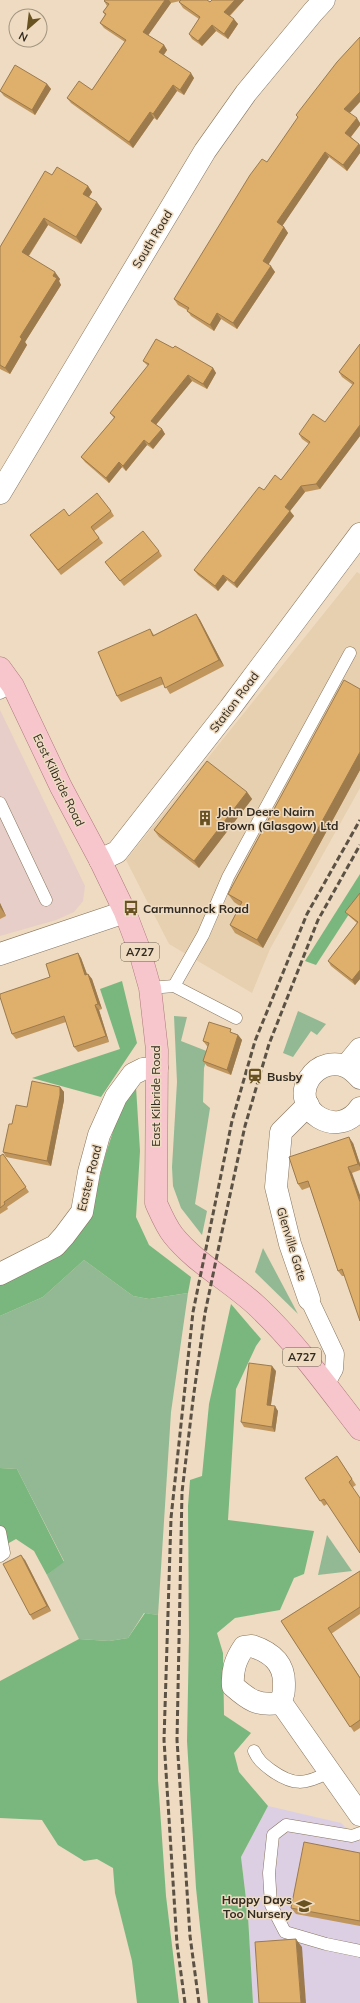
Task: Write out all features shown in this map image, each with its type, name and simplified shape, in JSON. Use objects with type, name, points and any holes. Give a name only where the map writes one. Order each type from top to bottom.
[{"type":"main road","name":"East Kilbride Road","points":[[0,668],[7,690],[62,787],[100,860],[125,912],[139,949],[150,988],[157,1068],[156,1203],[164,1220],[173,1235],[193,1255],[239,1289],[282,1331],[360,1429]]},
{"type":"street","name":"South Road","points":[[0,493],[205,151],[246,93],[324,0]]},
{"type":"street","name":"Station Road","points":[[100,860],[117,852],[230,708],[360,534]]},
{"type":"street","points":[[0,954],[125,912]]},
{"type":"street","points":[[359,1113],[340,1122],[330,1122],[321,1119],[313,1113],[308,1106],[305,1094],[307,1082],[313,1073],[323,1066],[334,1064],[353,1072],[360,1049]]},
{"type":"street","name":"Easter Road","points":[[0,1274],[55,1246],[64,1236],[82,1212],[89,1172],[99,1135],[116,1098],[133,1074],[143,1069],[157,1068]]},
{"type":"street","name":"Glenville Gate","points":[[308,1106],[281,1132],[276,1187],[290,1244],[309,1299],[335,1354],[334,1369],[325,1385]]},
{"type":"street","points":[[280,1701],[360,1815]]},
{"type":"lane","points":[[174,986],[202,935],[228,877],[350,653]]},
{"type":"lane","points":[[0,803],[46,900]]},
{"type":"lane","points":[[150,988],[174,986],[236,1018]]},
{"type":"lane","points":[[0,1532],[4,1553],[0,1556]]},
{"type":"lane","points":[[254,1751],[259,1761],[283,1779],[293,1782],[313,1781],[329,1772]]},
{"type":"lane","points":[[360,1833],[352,1836],[286,1825],[273,1835],[269,1873],[271,1905],[285,1932],[326,1944],[360,1951]]},
{"type":"shaded area","points":[[357,572],[360,574],[360,788],[270,949],[252,993],[169,944],[126,860]]},
{"type":"shaded area","points":[[0,710],[85,886],[83,901],[74,912],[56,920],[0,936]]},
{"type":"shaded area","name":"Happy Days Too Nursery","points":[[268,1806],[341,1823],[360,1841],[360,2003],[253,2003],[248,1916],[241,1857]]},
{"type":"green space","points":[[360,874],[360,897],[316,965],[305,961]]},
{"type":"green space","points":[[122,981],[137,1043],[101,1097],[32,1078],[120,1049],[100,989]]},
{"type":"green space","points":[[298,1011],[326,1024],[317,1035],[311,1031],[293,1057],[283,1053]]},
{"type":"green space","points":[[174,1016],[187,1017],[181,1041],[209,1052],[204,1068],[203,1102],[210,1108],[195,1204],[207,1211],[202,1235],[181,1208],[173,1186],[172,1167],[177,1082]]},
{"type":"green space","points":[[136,1087],[140,1151],[136,1217],[149,1245],[191,1277],[188,1293],[149,1299],[133,1296],[84,1260],[43,1297],[0,1316],[0,1283],[89,1217],[106,1153],[120,1110]]},
{"type":"green space","points":[[263,1248],[298,1314],[255,1272]]},
{"type":"green space","points":[[84,1260],[133,1296],[149,1299],[188,1293],[171,1412],[158,1615],[144,1613],[128,1638],[109,1641],[79,1639],[47,1575],[64,1561],[17,1469],[0,1468],[0,1316],[43,1297]]},
{"type":"green space","points":[[231,1304],[261,1339],[256,1346],[236,1389],[228,1520],[314,1531],[304,1574],[294,1578],[280,1610],[235,1618],[217,1633],[223,1653],[224,1715],[251,1733],[234,1753],[239,1772],[268,1806],[241,1857],[248,1916],[253,2003],[208,2003],[196,1888],[187,1741],[189,1636],[188,1506],[190,1480],[202,1476],[209,1404]]},
{"type":"green space","points":[[0,1468],[17,1469],[64,1562],[47,1575],[34,1551],[16,1539],[0,1548]]},
{"type":"green space","points":[[327,1535],[352,1571],[318,1575]]},
{"type":"green space","points":[[145,1613],[158,1615],[158,1780],[166,1896],[179,2003],[137,2003],[132,1961],[115,1893],[113,1868],[97,1859],[84,1861],[58,1845],[42,1820],[0,1818],[0,1681],[79,1639],[109,1641],[128,1638]]},
{"type":"building","points":[[165,0],[143,32],[164,45],[159,52],[191,73],[180,90],[173,85],[153,114],[150,112],[129,142],[67,98],[79,81],[92,90],[126,40],[100,23],[106,14],[103,12],[109,4],[104,1]]},
{"type":"building","points":[[181,0],[207,0],[210,2],[212,0],[235,0],[224,12],[234,19],[224,34],[212,25],[198,41],[189,34],[200,17],[179,2]]},
{"type":"building","points":[[360,37],[360,92],[344,109],[357,118],[345,133],[359,144],[343,165],[325,152],[277,222],[284,227],[263,261],[271,266],[233,323],[217,313],[210,325],[187,311],[189,308],[174,299],[250,175],[262,159],[267,162],[298,117],[296,115],[337,62]]},
{"type":"building","points":[[15,65],[47,84],[32,110],[0,91]]},
{"type":"building","points":[[57,167],[88,186],[83,194],[97,202],[76,237],[44,218],[22,252],[55,272],[53,276],[57,278],[20,337],[22,339],[5,368],[0,365],[0,247],[45,171],[52,175]]},
{"type":"building","points":[[156,339],[173,348],[175,346],[213,368],[203,384],[188,375],[151,421],[162,429],[149,444],[144,440],[123,466],[119,462],[106,478],[81,457],[115,417],[110,413],[149,364],[143,361]]},
{"type":"building","points":[[360,344],[360,425],[316,484],[301,486],[285,507],[290,511],[234,583],[223,575],[215,586],[194,570],[259,487],[264,490],[275,475],[281,480],[310,442],[299,434],[313,414],[325,422],[354,383],[339,372]]},
{"type":"building","points":[[97,493],[111,511],[91,527],[99,538],[58,570],[30,535],[64,509],[69,516]]},
{"type":"building","points":[[143,531],[159,551],[120,581],[105,562]]},
{"type":"building","points":[[196,614],[219,660],[165,688],[161,677],[117,696],[98,652],[150,629],[153,636]]},
{"type":"building","points":[[344,680],[360,689],[360,752],[257,940],[230,925],[242,902],[228,894]]},
{"type":"building","name":"John Deere Nairn Brown (Glasgow) Ltd","points":[[207,761],[247,792],[194,861],[154,830]]},
{"type":"building","points":[[360,893],[360,970],[352,980],[328,961],[358,922],[345,912]]},
{"type":"building","points":[[78,953],[85,975],[88,974],[98,1004],[95,1005],[106,1036],[74,1047],[64,1016],[12,1034],[0,994],[50,977],[46,964]]},
{"type":"building","points":[[209,1022],[231,1029],[230,1032],[238,1035],[227,1070],[203,1061],[209,1043],[203,1041]]},
{"type":"building","points":[[32,1081],[60,1087],[60,1095],[47,1161],[3,1152],[9,1124],[12,1124],[16,1105],[27,1107]]},
{"type":"building","points":[[349,1137],[358,1164],[348,1167],[360,1202],[360,1321],[342,1269],[338,1271],[308,1181],[298,1184],[289,1157]]},
{"type":"building","points":[[3,1154],[26,1187],[4,1202],[5,1204],[0,1208],[0,1156]]},
{"type":"building","points":[[249,1363],[272,1366],[267,1405],[275,1406],[272,1427],[241,1422]]},
{"type":"building","points":[[337,1456],[352,1479],[349,1482],[360,1498],[360,1553],[324,1499],[320,1501],[305,1478]]},
{"type":"building","points":[[21,1555],[47,1606],[30,1615],[3,1564]]},
{"type":"building","points":[[360,1571],[360,1607],[328,1628],[360,1678],[360,1720],[350,1727],[281,1621]]},
{"type":"building","points":[[304,1842],[360,1853],[360,1921],[291,1908]]},
{"type":"building","points":[[296,1939],[301,2003],[259,2003],[255,1942]]},
{"type":"railway","points":[[185,2003],[177,1944],[164,1740],[171,1518],[193,1312],[232,1121],[255,1041],[307,914],[360,820]]},
{"type":"railway","points":[[199,2003],[190,1936],[177,1740],[182,1492],[205,1313],[245,1126],[269,1044],[318,920],[360,845]]},
{"type":"place","name":"John Deere Nairn Brown (Glasgow) Ltd","points":[[205,818]]},
{"type":"place","name":"Carmunnock Road","points":[[131,908]]},
{"type":"place","name":"Busby","points":[[255,1076]]},
{"type":"place","name":"Happy Days Too Nursery","points":[[304,1906]]}]
